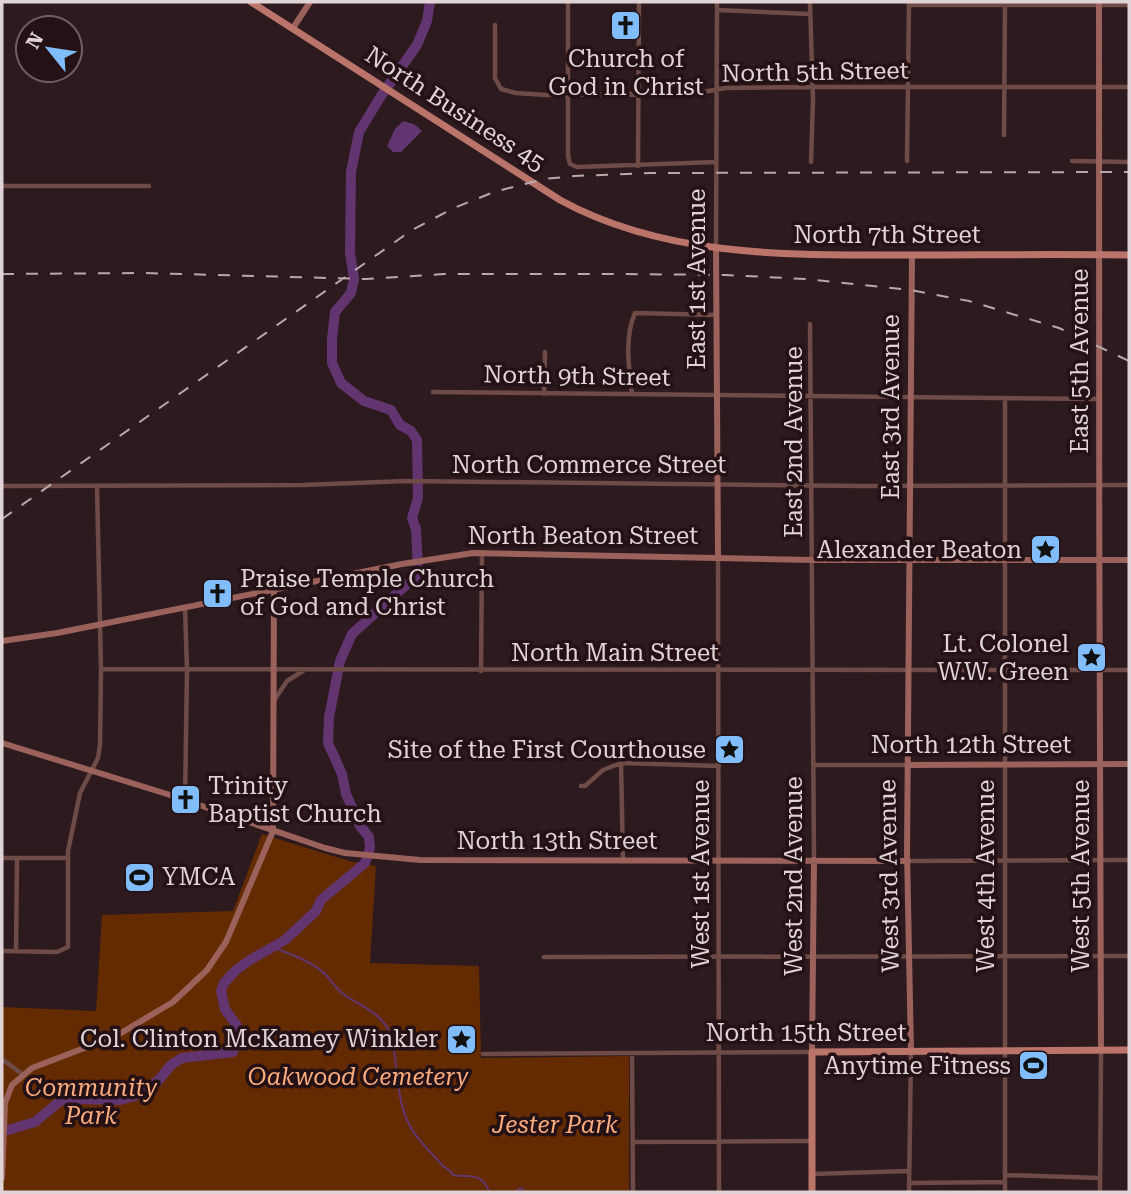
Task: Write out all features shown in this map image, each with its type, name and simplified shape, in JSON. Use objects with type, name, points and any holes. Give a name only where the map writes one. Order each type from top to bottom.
[{"type":"main road","name":"North Business 45","points":[[251,2],[571,205],[610,223],[645,234]]},
{"type":"main road","name":"North 7th Street","points":[[645,234],[716,247],[812,255],[1129,255]]},
{"type":"main road","name":"North 15th Street","points":[[812,1052],[1129,1050]]},
{"type":"main road","name":"West 2nd Avenue","points":[[812,1052],[812,1192]]},
{"type":"street","points":[[293,28],[310,2]]},
{"type":"street","points":[[568,2],[567,94],[570,164],[577,167],[716,162]]},
{"type":"street","points":[[638,166],[639,2]]},
{"type":"street","name":"East 1st Avenue","points":[[717,2],[718,556]]},
{"type":"street","points":[[810,2],[813,87],[811,162]]},
{"type":"street","points":[[907,161],[909,4],[1129,5]]},
{"type":"street","points":[[1003,135],[1006,88],[1005,4]]},
{"type":"street","name":"East 5th Avenue","points":[[1099,4],[1100,560]]},
{"type":"street","points":[[717,10],[810,14]]},
{"type":"street","name":"North 5th Street","points":[[495,25],[495,78],[501,89],[516,93],[696,93],[813,87],[1129,87]]},
{"type":"street","points":[[1072,161],[1129,162]]},
{"type":"street","points":[[2,186],[149,186]]},
{"type":"street","name":"East 3rd Avenue","points":[[908,559],[912,255]]},
{"type":"street","points":[[632,394],[628,358],[630,323],[635,313],[716,314]]},
{"type":"street","name":"East 2nd Avenue","points":[[810,324],[813,560]]},
{"type":"street","points":[[544,394],[545,352]]},
{"type":"street","name":"North 9th Street","points":[[433,392],[1098,399]]},
{"type":"street","name":"West 4th Avenue","points":[[1005,398],[1005,1192]]},
{"type":"street","name":"North Commerce Street","points":[[2,486],[303,485],[406,481],[1129,485]]},
{"type":"street","points":[[2,951],[57,952],[66,949],[68,858],[80,793],[98,758],[100,745],[97,486]]},
{"type":"street","points":[[481,671],[482,553]]},
{"type":"street","name":"North Beaton Street","points":[[2,641],[100,625],[402,564],[482,553],[813,560],[1129,560]]},
{"type":"street","name":"West 1st Avenue","points":[[718,556],[719,1192]]},
{"type":"street","name":"West 3rd Avenue","points":[[908,559],[911,1052],[909,1192]]},
{"type":"street","name":"West 2nd Avenue","points":[[812,1052],[813,560]]},
{"type":"street","name":"West 5th Avenue","points":[[1100,560],[1100,1192]]},
{"type":"street","points":[[2,1178],[5,1102],[12,1085],[22,1074],[40,1064],[116,1036],[173,1002],[198,981],[226,942],[274,831],[274,589]]},
{"type":"street","points":[[185,607],[185,800]]},
{"type":"street","name":"North Main Street","points":[[101,669],[1129,670]]},
{"type":"street","points":[[273,702],[287,681],[304,670]]},
{"type":"street","name":"North 13th Street","points":[[2,743],[345,853],[385,858],[1129,860]]},
{"type":"street","points":[[581,786],[585,786],[609,766],[621,763],[719,765]]},
{"type":"street","points":[[621,763],[622,860]]},
{"type":"street","name":"North 12th Street","points":[[814,765],[1129,764]]},
{"type":"street","points":[[2,858],[68,858]]},
{"type":"street","points":[[16,951],[17,858]]},
{"type":"street","points":[[544,957],[1129,956]]},
{"type":"street","name":"North 15th Street","points":[[483,1054],[812,1052]]},
{"type":"street","points":[[632,1053],[633,1192]]},
{"type":"street","points":[[2,1059],[22,1074]]},
{"type":"street","points":[[633,1142],[812,1141]]},
{"type":"street","points":[[812,1174],[909,1171]]},
{"type":"street","points":[[1004,1175],[1100,1178]]},
{"type":"street","points":[[909,1183],[1005,1182]]},
{"type":"green space","points":[[262,834],[349,861],[376,866],[370,963],[479,966],[481,1058],[629,1056],[629,1192],[2,1192],[2,1007],[96,1011],[102,915],[233,911]]},
{"type":"shaded area","points":[[403,121],[414,124],[422,131],[401,152],[393,152],[387,146],[395,129]]},
{"type":"waterway","points":[[8,1130],[35,1122],[60,1101],[121,1100],[137,1095],[158,1081],[171,1065],[182,1058],[233,1052],[237,1026],[225,1009],[221,991],[224,983],[250,960],[285,940],[316,911],[321,900],[365,863],[370,848],[369,837],[360,826],[346,794],[342,774],[328,743],[329,717],[340,661],[352,634],[416,576],[418,570],[416,529],[412,518],[418,498],[417,440],[411,431],[400,425],[391,410],[364,401],[341,383],[332,363],[332,339],[335,312],[351,293],[354,279],[350,253],[351,172],[359,132],[417,45],[427,21],[430,2]]},
{"type":"waterway","points":[[272,947],[313,965],[343,994],[382,1021],[390,1034],[402,1105],[414,1133],[453,1175],[479,1179],[489,1192]]},
{"type":"waterway","points":[[515,1192],[521,1188],[525,1192]]},
{"type":"railway","points":[[2,519],[412,230],[454,208],[494,192],[544,179],[651,173],[1129,172]]},
{"type":"railway","points":[[2,274],[144,273],[366,279],[444,274],[622,274],[805,279],[910,290],[969,301],[1059,328],[1129,361]]},
{"type":"place","name":"Church of God in Christ","points":[[626,25]]},
{"type":"place","name":"Alexander Beaton","points":[[1045,550]]},
{"type":"place","name":"Praise Temple Church of God and Christ","points":[[217,593]]},
{"type":"place","name":"Lt. Colonel W.W. Green","points":[[1092,658]]},
{"type":"place","name":"Site of the First Courthouse","points":[[729,750]]},
{"type":"place","name":"Trinity Baptist Church","points":[[185,800]]},
{"type":"place","name":"YMCA","points":[[139,877]]},
{"type":"place","name":"Col. Clinton McKamey Winkler","points":[[461,1039]]},
{"type":"place","name":"Anytime Fitness","points":[[1034,1066]]},
{"type":"park label","name":"Oakwood Cemetery","points":[[358,1077]]},
{"type":"park label","name":"Community Park","points":[[91,1102]]},
{"type":"park label","name":"Jester Park","points":[[555,1125]]}]
